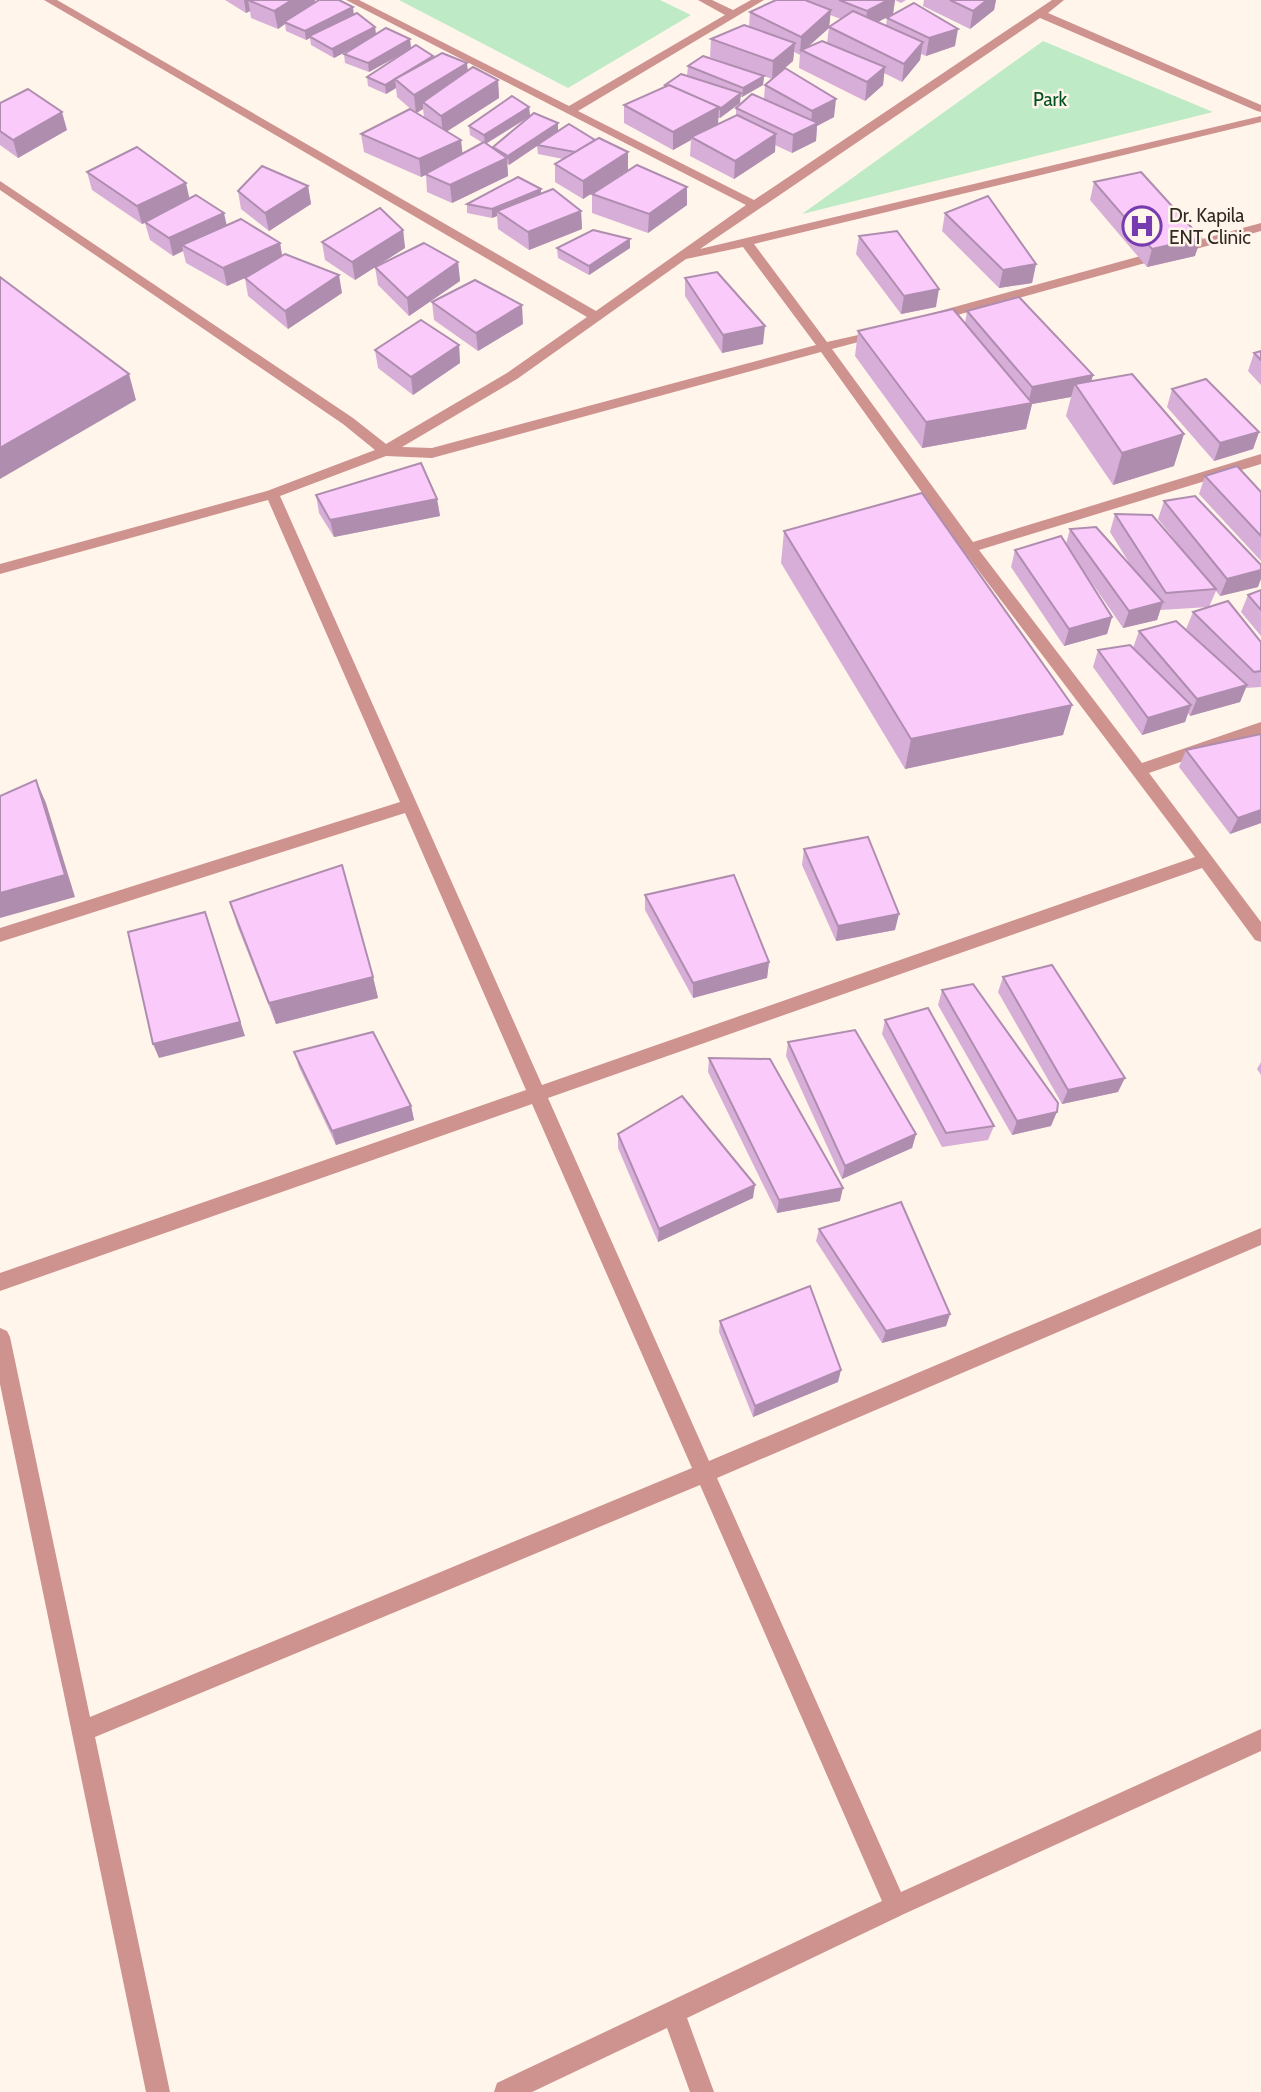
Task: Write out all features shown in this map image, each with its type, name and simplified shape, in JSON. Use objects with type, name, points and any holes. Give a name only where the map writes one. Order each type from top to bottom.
[{"type":"street","points":[[49,0],[595,316]]},
{"type":"street","points":[[351,0],[755,205]]},
{"type":"street","points":[[703,0],[734,15]]},
{"type":"street","points":[[569,111],[759,0]]},
{"type":"street","points":[[0,569],[272,494],[385,451],[512,376],[1048,4],[1261,109]]},
{"type":"street","points":[[678,259],[1261,118]]},
{"type":"street","points":[[0,185],[348,421],[385,451],[432,453],[892,329]]},
{"type":"street","points":[[919,321],[1261,227]]},
{"type":"street","points":[[746,242],[827,347],[970,548],[1141,771],[1261,935]]},
{"type":"street","points":[[970,548],[1261,459]]},
{"type":"street","points":[[272,494],[896,1906]]},
{"type":"street","points":[[1141,771],[1261,728]]},
{"type":"street","points":[[0,935],[409,805]]},
{"type":"street","points":[[0,1282],[1206,860]]},
{"type":"street","points":[[82,1731],[704,1473],[1261,1236]]},
{"type":"street","points":[[0,1337],[158,2092]]},
{"type":"street","points":[[506,2092],[896,1906],[1261,1740]]},
{"type":"street","points":[[673,2012],[702,2092]]},
{"type":"green space","points":[[399,0],[660,0],[691,15],[568,88]]},
{"type":"green space","name":"Park","points":[[1043,41],[1213,112],[802,214]]},
{"type":"building","points":[[248,0],[292,0],[274,11]]},
{"type":"building","points":[[319,0],[339,0],[353,7],[305,31],[284,22]]},
{"type":"building","points":[[776,0],[805,0],[831,10],[801,37],[750,12]]},
{"type":"building","points":[[839,0],[888,0],[867,11]]},
{"type":"building","points":[[950,0],[987,0],[973,11]]},
{"type":"building","points":[[914,3],[958,29],[929,38],[887,18]]},
{"type":"building","points":[[853,11],[923,42],[904,64],[829,27]]},
{"type":"building","points":[[357,13],[375,27],[332,49],[309,36]]},
{"type":"building","points":[[744,25],[795,43],[773,61],[711,39]]},
{"type":"building","points":[[386,28],[410,39],[368,63],[344,54]]},
{"type":"building","points":[[822,41],[885,67],[867,82],[801,50]]},
{"type":"building","points":[[416,45],[433,56],[385,85],[367,77]]},
{"type":"building","points":[[442,53],[467,63],[414,95],[395,79]]},
{"type":"building","points":[[703,56],[764,76],[743,88],[688,66]]},
{"type":"building","points":[[473,67],[498,80],[441,116],[423,102]]},
{"type":"building","points":[[785,68],[836,99],[812,111],[765,85]]},
{"type":"building","points":[[681,74],[741,93],[720,109],[665,85]]},
{"type":"building","points":[[669,85],[719,107],[673,132],[624,105]]},
{"type":"building","points":[[28,89],[62,112],[13,140],[0,131],[0,103]]},
{"type":"building","points":[[752,94],[818,123],[793,135],[736,108]]},
{"type":"building","points":[[512,96],[529,107],[484,135],[469,126]]},
{"type":"building","points":[[410,109],[461,140],[419,159],[361,134]]},
{"type":"building","points":[[534,113],[558,123],[508,156],[493,147]]},
{"type":"building","points":[[737,115],[776,134],[735,161],[691,137]]},
{"type":"building","points":[[569,124],[595,140],[575,152],[537,145]]},
{"type":"building","points":[[599,138],[628,152],[583,181],[555,164]]},
{"type":"building","points":[[484,142],[507,158],[450,185],[425,174]]},
{"type":"building","points":[[137,147],[186,183],[137,206],[87,172]]},
{"type":"building","points":[[637,165],[687,187],[649,214],[592,194]]},
{"type":"building","points":[[262,166],[308,186],[265,213],[238,191]]},
{"type":"building","points":[[1141,172],[1201,238],[1152,249],[1094,182]]},
{"type":"building","points":[[518,177],[541,189],[492,209],[467,204]]},
{"type":"building","points":[[553,189],[581,211],[528,232],[497,211]]},
{"type":"building","points":[[196,195],[224,213],[169,238],[145,222]]},
{"type":"building","points":[[988,196],[1036,264],[1003,270],[945,213]]},
{"type":"building","points":[[380,208],[403,230],[352,262],[322,242]]},
{"type":"building","points":[[241,219],[280,243],[223,268],[182,245]]},
{"type":"building","points":[[593,230],[630,239],[589,266],[557,248]]},
{"type":"building","points":[[897,231],[939,289],[904,296],[859,236]]},
{"type":"building","points":[[424,243],[458,262],[407,298],[375,267]]},
{"type":"building","points":[[285,254],[339,275],[285,311],[245,278]]},
{"type":"building","points":[[717,272],[765,326],[723,335],[685,278]]},
{"type":"building","points":[[0,277],[129,374],[0,448]]},
{"type":"building","points":[[475,280],[522,305],[476,333],[432,302]]},
{"type":"building","points":[[1019,297],[1093,375],[1032,387],[967,311]]},
{"type":"building","points":[[953,309],[1032,403],[926,422],[858,331]]},
{"type":"building","points":[[421,320],[459,345],[411,377],[375,350]]},
{"type":"building","points":[[1261,351],[1261,360],[1254,353]]},
{"type":"building","points":[[1132,374],[1184,434],[1122,453],[1075,384]]},
{"type":"building","points":[[1206,379],[1259,432],[1220,443],[1172,389]]},
{"type":"building","points":[[421,463],[437,499],[330,520],[316,495]]},
{"type":"building","points":[[1237,466],[1261,492],[1261,536],[1205,476]]},
{"type":"building","points":[[922,493],[1072,705],[911,739],[784,531]]},
{"type":"building","points":[[1195,496],[1261,565],[1261,570],[1227,579],[1164,501]]},
{"type":"building","points":[[1115,514],[1152,515],[1216,589],[1166,593]]},
{"type":"building","points":[[1096,527],[1163,602],[1129,611],[1070,529]]},
{"type":"building","points":[[1061,536],[1112,617],[1069,629],[1015,550]]},
{"type":"building","points":[[1261,590],[1261,610],[1248,595]]},
{"type":"building","points":[[1228,601],[1261,642],[1261,671],[1254,672],[1193,612]]},
{"type":"building","points":[[1176,621],[1247,685],[1197,699],[1139,631]]},
{"type":"building","points":[[1130,645],[1191,705],[1148,718],[1098,650]]},
{"type":"building","points":[[1261,734],[1261,810],[1238,818],[1186,750]]},
{"type":"building","points":[[36,780],[65,875],[0,893],[0,796]]},
{"type":"building","points":[[868,837],[899,914],[838,926],[804,849]]},
{"type":"building","points":[[342,865],[373,977],[269,1003],[230,902]]},
{"type":"building","points":[[734,875],[769,962],[693,983],[645,895]]},
{"type":"building","points":[[205,912],[240,1022],[153,1044],[128,932]]},
{"type":"building","points":[[1052,965],[1125,1078],[1068,1090],[1003,977]]},
{"type":"building","points":[[973,984],[1058,1103],[1057,1112],[1017,1121],[942,990]]},
{"type":"building","points":[[928,1008],[994,1126],[946,1133],[885,1020]]},
{"type":"building","points":[[855,1030],[916,1134],[845,1166],[788,1042]]},
{"type":"building","points":[[373,1032],[411,1106],[332,1131],[294,1052]]},
{"type":"building","points":[[709,1058],[770,1059],[843,1188],[779,1200]]},
{"type":"building","points":[[682,1096],[755,1185],[659,1229],[618,1134]]},
{"type":"building","points":[[901,1202],[950,1314],[886,1331],[819,1229]]},
{"type":"building","points":[[810,1286],[841,1370],[755,1406],[720,1321]]},
{"type":"place","name":"Dr. Kapila ENT Clinic","points":[[1142,226]]}]
